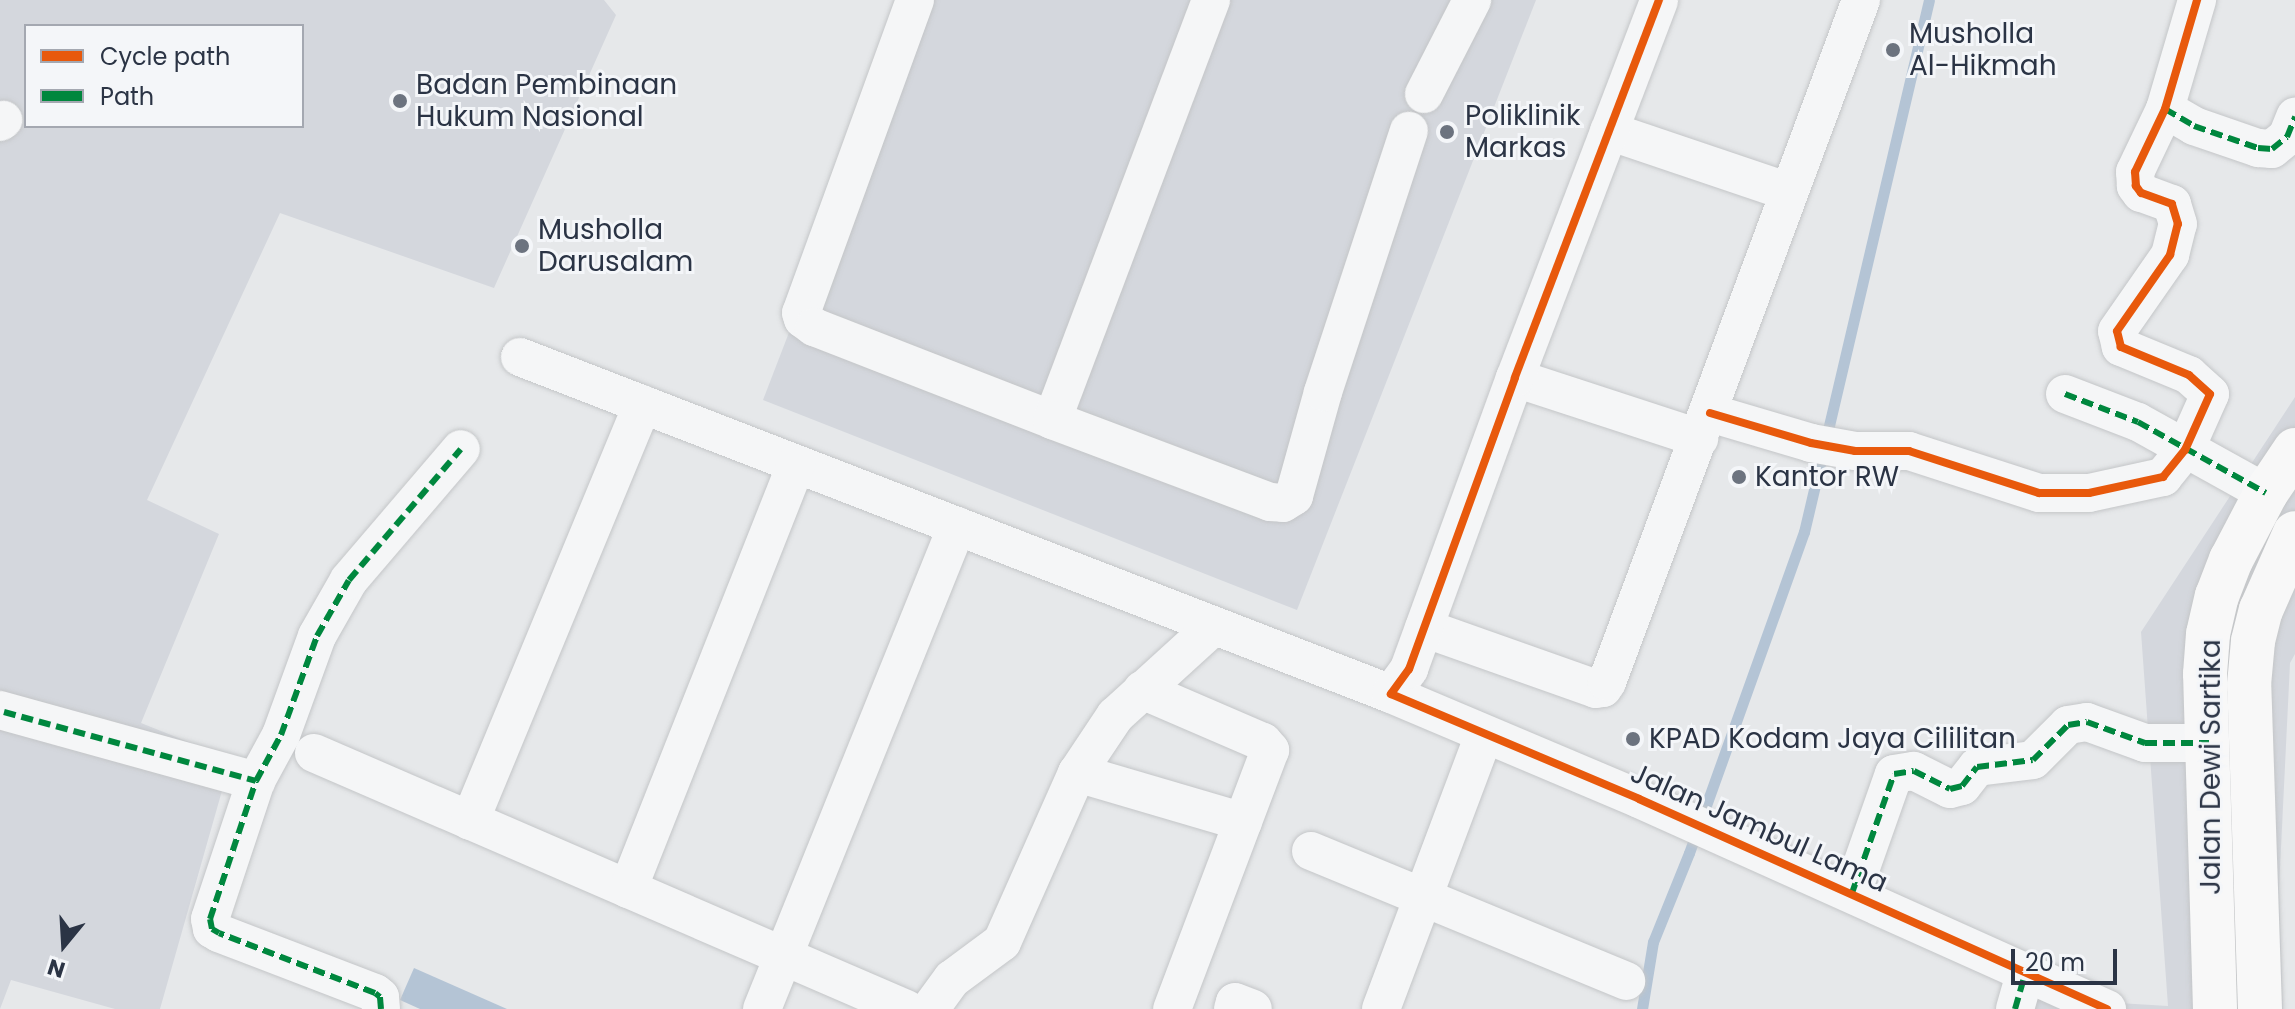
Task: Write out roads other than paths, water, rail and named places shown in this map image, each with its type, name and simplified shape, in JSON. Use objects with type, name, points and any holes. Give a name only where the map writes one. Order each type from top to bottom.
[{"type":"main road","name":"Jalan Dewi Sartika","points":[[2215,1009],[2205,674],[2214,609],[2231,560],[2266,493],[2295,450]]},
{"type":"main road","name":"Jalan Dewi Sartika","points":[[2260,1009],[2249,685],[2253,641],[2261,610],[2295,533]]},
{"type":"street","points":[[915,0],[801,313],[803,319],[814,327],[1270,502],[1283,503],[1294,496],[1323,392],[1409,131]]},
{"type":"street","points":[[1052,420],[1211,0]]},
{"type":"street","points":[[1424,94],[1472,0]]},
{"type":"street","points":[[1391,694],[1409,669],[1515,378],[1659,0]]},
{"type":"street","points":[[1424,628],[1596,689],[1603,688],[1861,0]]},
{"type":"street","points":[[1515,378],[1704,425],[1855,451],[1909,451],[2039,493],[2089,493],[2163,477],[2185,450],[2210,394],[2199,381],[2121,347],[2116,340],[2117,331],[2170,255],[2178,224],[2172,204],[2141,193],[2136,186],[2135,172],[2165,109],[2197,0]]},
{"type":"street","points":[[2165,109],[2194,126],[2258,148],[2272,149],[2287,137],[2295,117]]},
{"type":"street","points":[[1609,131],[1789,192]]},
{"type":"street","name":"Jalan Jambul Lama","points":[[520,357],[1391,694],[1852,893],[2020,991],[2107,1009]]},
{"type":"street","points":[[2065,394],[2138,422],[2266,493]]},
{"type":"street","points":[[470,821],[643,404]]},
{"type":"street","points":[[381,1009],[381,1001],[375,993],[212,929],[210,919],[256,781],[281,735],[317,636],[349,580],[461,449]]},
{"type":"street","points":[[628,889],[796,464]]},
{"type":"street","points":[[762,1009],[957,526]]},
{"type":"street","points":[[930,1009],[952,979],[1002,942],[1077,773],[1115,716],[1214,626]]},
{"type":"street","points":[[1142,690],[1269,746],[1172,1009]]},
{"type":"street","points":[[0,710],[256,781]]},
{"type":"street","points":[[1852,893],[1894,774],[1914,771],[1950,789],[1962,786],[1977,767],[2033,760],[2068,725],[2087,722],[2145,743],[2209,743]]},
{"type":"street","points":[[1381,1009],[1484,735]]},
{"type":"street","points":[[314,753],[906,1009]]},
{"type":"street","points":[[1077,773],[1243,822]]},
{"type":"street","points":[[1311,851],[1626,981]]},
{"type":"street","points":[[1233,1009],[1235,1002],[1253,1009]]},
{"type":"water","points":[[414,968],[507,1009],[420,1009],[400,1000]]},
{"type":"waterway","points":[[1642,1009],[1653,942],[1689,853],[1804,532],[1929,0]]},
{"type":"place","name":"Musholla Al-Hikmah","points":[[1893,50]]},
{"type":"place","name":"Badan Pembinaan Hukum Nasional","points":[[400,101]]},
{"type":"place","name":"Poliklinik Markas","points":[[1447,132]]},
{"type":"place","name":"Musholla Darusalam","points":[[522,246]]},
{"type":"place","name":"Kantor RW","points":[[1739,477]]},
{"type":"place","name":"KPAD Kodam Jaya Cililitan","points":[[1633,739]]}]
